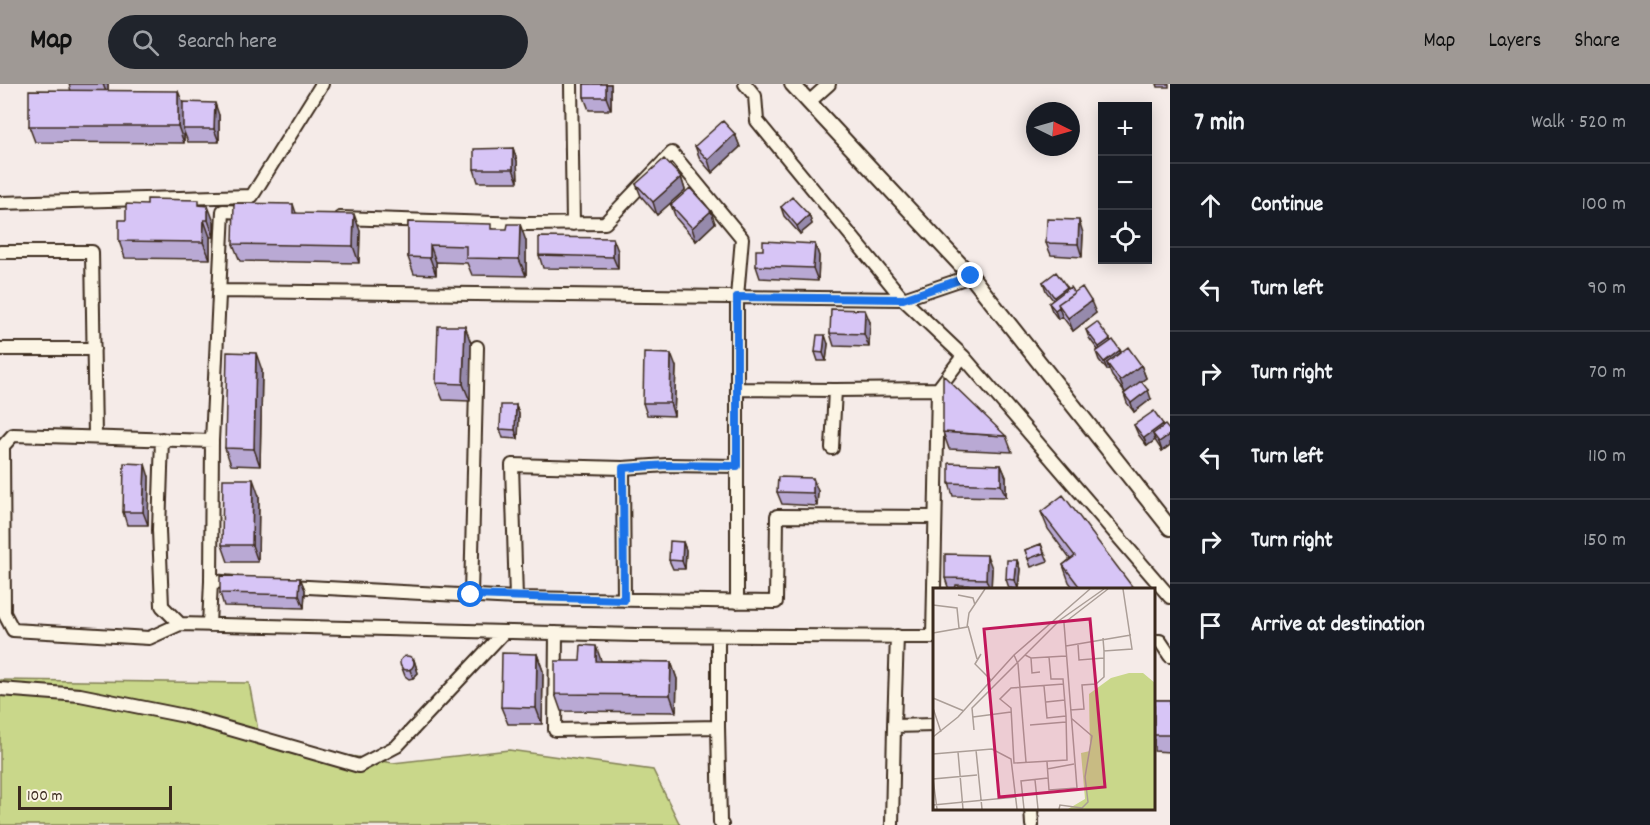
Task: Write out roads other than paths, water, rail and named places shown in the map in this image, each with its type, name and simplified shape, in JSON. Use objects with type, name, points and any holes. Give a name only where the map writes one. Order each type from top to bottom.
[{"type":"street","points":[[0,203],[252,196],[322,84]]},
{"type":"street","points":[[571,84],[573,224]]},
{"type":"street","points":[[745,84],[755,96],[757,121],[903,299],[963,356],[1170,597]]},
{"type":"street","points":[[792,84],[971,276],[1170,528]]},
{"type":"street","points":[[809,102],[829,84]]},
{"type":"street","points":[[326,217],[515,224],[605,223],[672,153],[742,238],[737,297],[737,602]]},
{"type":"street","points":[[209,625],[212,441],[223,211],[258,213]]},
{"type":"street","points":[[0,252],[92,252],[95,437]]},
{"type":"street","points":[[220,291],[903,299],[971,276]]},
{"type":"street","points":[[471,595],[477,346]]},
{"type":"street","points":[[0,349],[94,349]]},
{"type":"street","points":[[934,588],[938,389],[963,356]]},
{"type":"street","points":[[737,389],[938,389]]},
{"type":"street","points":[[832,448],[834,390]]},
{"type":"street","points":[[212,441],[13,435],[3,446],[4,613],[13,630],[149,638],[180,624],[718,636],[933,636]]},
{"type":"street","points":[[162,439],[159,530],[162,606],[180,624]]},
{"type":"street","points":[[516,598],[512,465],[623,468],[667,465],[737,466]]},
{"type":"street","points":[[623,468],[624,600]]},
{"type":"street","points":[[282,585],[516,598],[776,603],[777,516],[934,517]]},
{"type":"street","points":[[211,581],[246,583]]},
{"type":"street","points":[[0,689],[80,695],[185,716],[359,766],[397,746],[504,632]]},
{"type":"street","points":[[556,633],[555,730],[718,727]]},
{"type":"street","points":[[718,636],[720,822],[722,825]]},
{"type":"street","points":[[892,825],[897,636]]},
{"type":"street","points":[[1155,641],[1160,641],[1170,656]]},
{"type":"street","points":[[894,726],[933,725]]},
{"type":"street","points":[[1031,810],[1032,825]]}]
